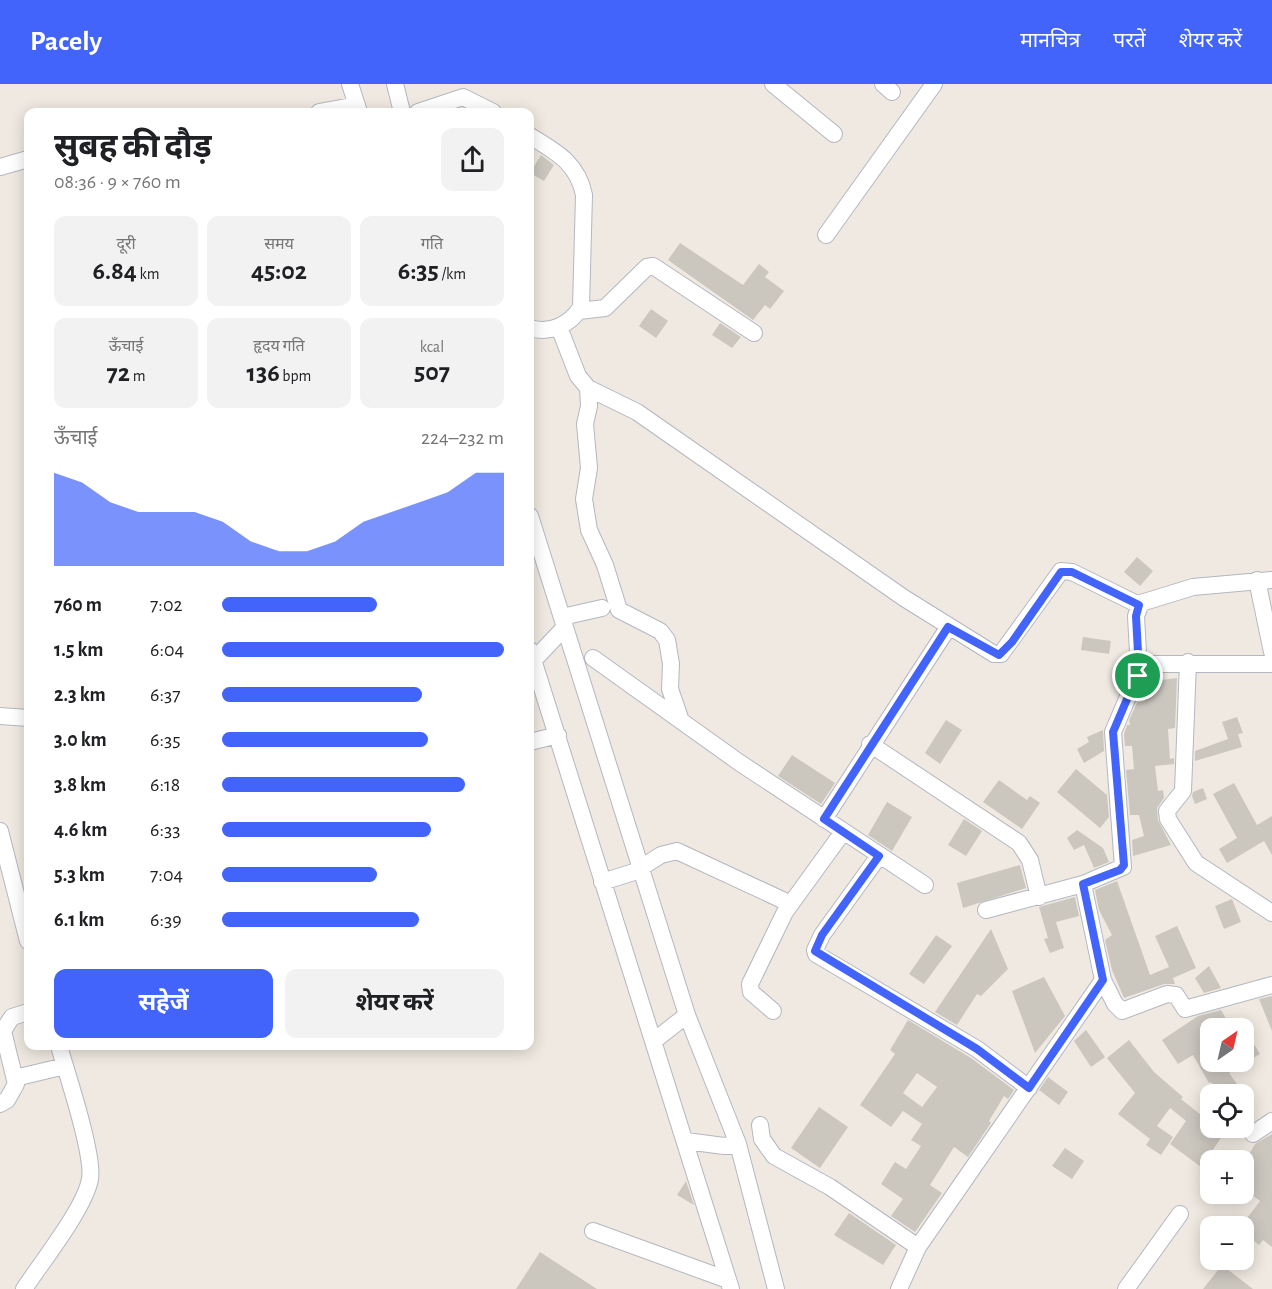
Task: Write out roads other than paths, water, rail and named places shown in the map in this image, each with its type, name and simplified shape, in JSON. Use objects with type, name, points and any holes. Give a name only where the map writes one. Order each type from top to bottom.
[{"type":"street","points":[[351,84],[358,108]]},
{"type":"street","points":[[395,84],[401,108]]},
{"type":"street","points":[[773,84],[834,134]]},
{"type":"street","points":[[826,235],[934,84]]},
{"type":"street","points":[[430,108],[463,97],[485,108]]},
{"type":"street","points":[[534,138],[570,164],[582,186],[580,255],[583,290],[579,310]]},
{"type":"street","points":[[0,167],[24,160]]},
{"type":"street","points":[[534,329],[542,330],[559,327],[579,310],[604,308],[647,267],[653,266],[754,333]]},
{"type":"street","points":[[559,327],[578,376],[588,388],[637,412],[948,627],[999,655],[1012,642],[1056,575],[1062,571],[1072,572],[1139,605]]},
{"type":"street","points":[[588,388],[589,406],[585,424],[589,468],[584,499],[590,530],[605,565],[619,610]]},
{"type":"street","points":[[534,529],[687,1015],[738,1144],[776,1289]]},
{"type":"street","points":[[986,910],[1083,884],[1120,870],[1124,865],[1113,732],[1138,676],[1140,664],[1136,616],[1139,605],[1154,598],[1193,587],[1264,580],[1272,652]]},
{"type":"street","points":[[602,608],[613,594]]},
{"type":"street","points":[[534,652],[563,622],[602,608],[619,610],[660,632],[667,640],[671,664],[670,689],[680,718]]},
{"type":"street","points":[[824,819],[870,744],[948,627]]},
{"type":"street","points":[[593,658],[740,763],[925,885]]},
{"type":"street","points":[[1140,664],[1188,662],[1272,664]]},
{"type":"street","points":[[1188,662],[1183,791],[1167,811],[1167,819],[1196,863],[1272,913]]},
{"type":"street","points":[[534,664],[602,882],[655,1040],[730,1284]]},
{"type":"street","points":[[0,716],[24,718]]},
{"type":"street","points":[[534,741],[558,735]]},
{"type":"street","points":[[870,744],[1019,843],[1030,860],[1039,897]]},
{"type":"street","points":[[0,831],[24,925]]},
{"type":"street","points":[[772,1011],[751,992],[750,986],[772,935],[791,904],[843,832]]},
{"type":"street","points":[[602,882],[640,869],[661,855],[677,851],[791,904]]},
{"type":"street","points":[[879,856],[822,935],[815,950],[816,954],[977,1049],[1029,1088]]},
{"type":"street","points":[[1083,884],[1103,980],[1115,1004],[1127,1011],[1167,994],[1176,995],[1185,1009],[1272,985]]},
{"type":"street","points":[[898,1289],[918,1247],[1103,980]]},
{"type":"street","points":[[0,1104],[14,1092],[15,1078],[3,1031],[12,1017],[24,1013]]},
{"type":"street","points":[[655,1040],[687,1015]]},
{"type":"street","points":[[24,1289],[82,1199],[90,1178],[89,1162],[60,1050]]},
{"type":"street","points":[[15,1078],[65,1065]]},
{"type":"street","points":[[1254,1133],[1272,1121]]},
{"type":"street","points":[[759,1125],[762,1139],[774,1156],[830,1187],[918,1247]]},
{"type":"street","points":[[686,1141],[724,1146],[738,1144]]},
{"type":"street","points":[[1126,1289],[1180,1214]]},
{"type":"street","points":[[593,1231],[730,1284]]}]
